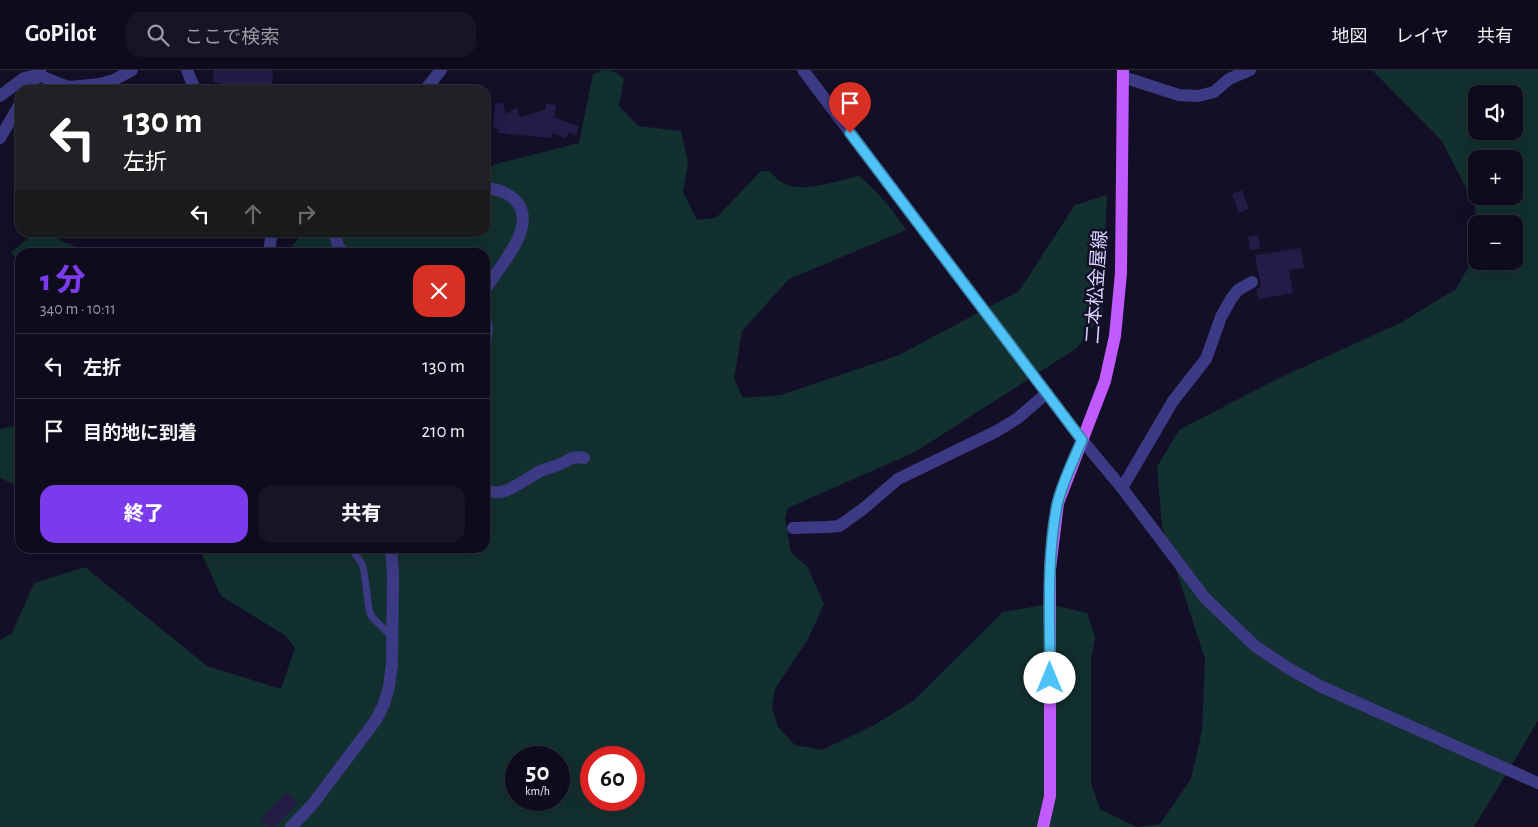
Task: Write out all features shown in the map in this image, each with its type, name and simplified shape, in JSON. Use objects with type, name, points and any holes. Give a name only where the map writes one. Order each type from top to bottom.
[{"type":"main road","name":"二本松金屋線","points":[[1043,827],[1050,796],[1050,569],[1052,540],[1058,503],[1071,465],[1105,381],[1115,336],[1121,273],[1123,73]]},
{"type":"street","points":[[90,85],[114,80],[132,70]]},
{"type":"street","points":[[187,70],[193,85]]},
{"type":"street","points":[[429,85],[441,70]]},
{"type":"street","points":[[803,70],[1082,440],[1122,488],[1205,598],[1255,646],[1320,686],[1538,783]]},
{"type":"street","points":[[1123,73],[1179,95],[1198,96],[1214,92],[1227,74],[1250,70]]},
{"type":"street","points":[[0,96],[24,78],[39,73],[66,85]]},
{"type":"street","points":[[31,85],[39,73]]},
{"type":"street","points":[[0,138],[15,112]]},
{"type":"street","points":[[490,189],[501,190],[511,197],[520,206],[524,216],[512,251],[490,283]]},
{"type":"street","points":[[1122,488],[1173,401],[1206,359],[1221,317],[1231,299],[1238,290],[1252,282]]},
{"type":"street","points":[[793,528],[839,526],[863,509],[898,479],[997,431],[1018,418],[1047,393]]},
{"type":"street","points":[[490,491],[499,493],[521,484],[543,470],[557,466],[574,456],[584,458]]},
{"type":"street","points":[[291,827],[312,805],[376,720],[384,704],[389,687],[392,664],[391,553]]},
{"type":"lane","points":[[354,553],[362,564],[364,571],[369,610],[372,617],[392,637]]},
{"type":"green space","points":[[609,70],[617,73],[624,79],[619,106],[638,126],[681,131],[688,162],[683,192],[697,220],[716,218],[761,171],[769,171],[782,182],[795,187],[813,186],[859,176],[873,189],[885,201],[906,230],[789,279],[742,331],[734,379],[743,398],[781,395],[899,355],[1019,291],[1075,205],[1107,195],[1102,314],[1077,348],[915,452],[788,508],[785,517],[791,553],[807,566],[824,604],[808,639],[775,689],[772,707],[778,727],[795,745],[822,750],[874,725],[913,701],[1003,612],[1049,604],[1087,613],[1095,637],[1091,661],[1091,783],[1100,809],[1137,827],[0,827],[0,640],[12,633],[34,583],[85,567],[207,666],[281,689],[295,648],[286,636],[221,596],[201,553],[490,553],[490,248],[292,248],[298,237],[490,237],[490,167],[496,164],[579,143],[593,74]]},
{"type":"green space","points":[[1372,70],[1538,70],[1538,721],[1474,827],[1137,827],[1160,824],[1191,779],[1202,731],[1205,659],[1162,526],[1157,467],[1179,430],[1275,380],[1400,323],[1456,289],[1468,267],[1468,270],[1523,270],[1523,215],[1475,215],[1474,205],[1523,205],[1523,150],[1468,150],[1468,192],[1442,141]]},
{"type":"green space","points":[[30,237],[53,237],[79,248],[16,248]]},
{"type":"green space","points":[[15,249],[15,257],[11,252]]},
{"type":"green space","points":[[15,426],[15,485],[0,478],[0,429]]},
{"type":"building","points":[[214,70],[273,70],[272,85],[220,85],[220,83],[213,82]]},
{"type":"building","points":[[503,102],[506,114],[517,107],[520,117],[545,110],[546,104],[556,105],[554,117],[579,127],[576,135],[569,133],[566,138],[553,133],[552,138],[498,133],[499,129],[493,128],[495,104]]},
{"type":"building","points":[[1242,190],[1249,209],[1239,213],[1232,194]]},
{"type":"building","points":[[1258,235],[1260,249],[1250,250],[1248,237]]},
{"type":"building","points":[[1301,248],[1304,268],[1289,270],[1293,293],[1258,299],[1256,289],[1260,288],[1260,282],[1255,255]]},
{"type":"building","points":[[287,792],[298,803],[275,827],[270,827],[261,819]]},
{"type":"route","points":[[850,133],[1082,440],[1058,503],[1052,540],[1050,569],[1050,678]]}]
